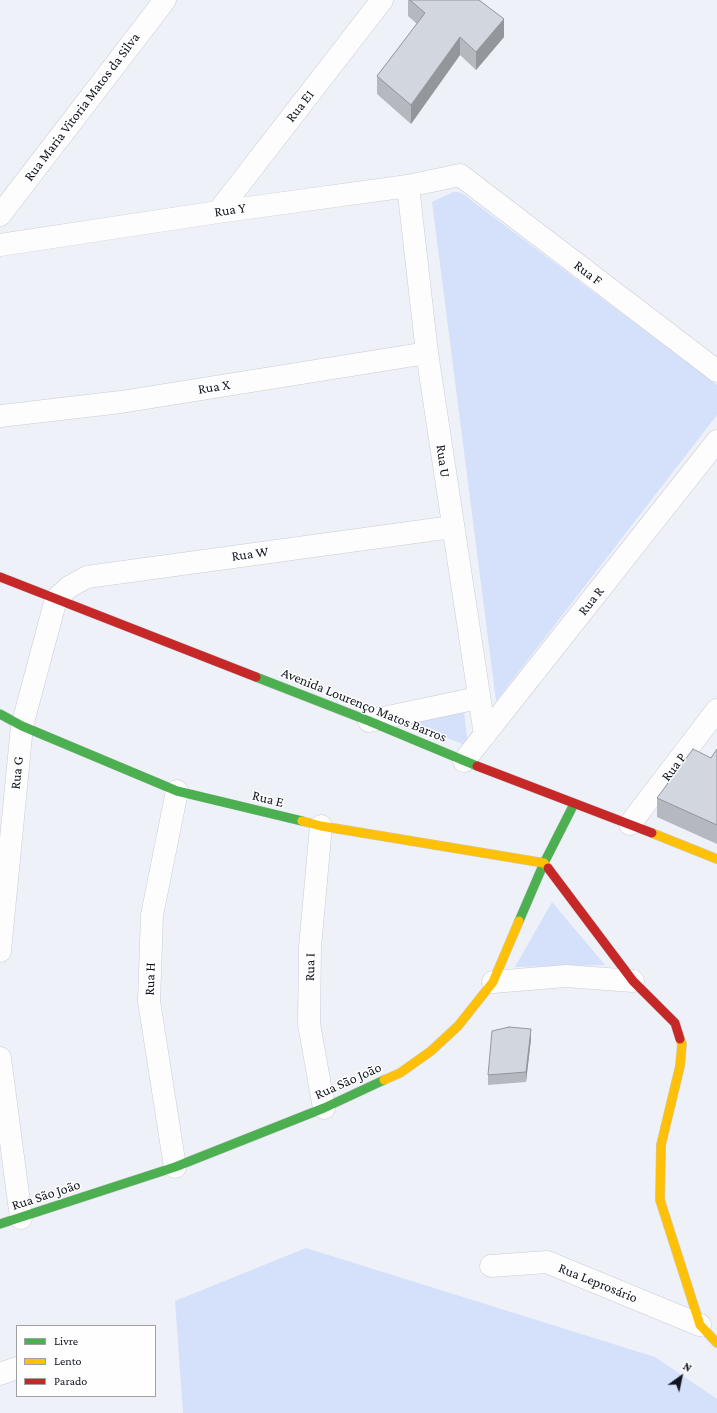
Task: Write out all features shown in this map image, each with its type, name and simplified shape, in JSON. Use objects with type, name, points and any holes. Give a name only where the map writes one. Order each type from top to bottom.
[{"type":"street","name":"Rua Maria Vitoria Matos da Silva","points":[[0,215],[164,0]]},
{"type":"street","name":"Rua E1","points":[[218,212],[382,0]]},
{"type":"street","name":"Rua Y","points":[[0,245],[218,212],[408,186],[460,176]]},
{"type":"street","name":"Rua F","points":[[460,176],[717,371]]},
{"type":"street","name":"Rua U","points":[[408,186],[427,353],[452,527],[485,735]]},
{"type":"street","name":"Rua X","points":[[0,416],[120,402],[427,353]]},
{"type":"street","name":"Rua R","points":[[464,761],[717,441]]},
{"type":"street","name":"Rua W","points":[[56,599],[69,587],[86,577],[452,527]]},
{"type":"street","name":"Avenida Lourenço Matos Barros","points":[[0,577],[369,721],[464,761],[630,824],[717,859]]},
{"type":"street","name":"Rua G","points":[[0,951],[22,726],[56,599]]},
{"type":"street","points":[[369,721],[478,698]]},
{"type":"street","name":"Rua P","points":[[630,824],[717,710]]},
{"type":"street","name":"Rua E","points":[[0,714],[22,726],[177,791],[321,826],[544,863]]},
{"type":"street","name":"Rua H","points":[[175,1167],[149,1002],[152,915],[177,791]]},
{"type":"street","name":"Rua São João","points":[[0,1224],[175,1167],[324,1108],[400,1073],[431,1051],[458,1026],[493,982],[544,863],[574,804]]},
{"type":"street","name":"Rua I","points":[[321,826],[310,947],[309,1024],[324,1108]]},
{"type":"street","points":[[544,863],[633,981],[675,1023],[682,1044],[680,1066],[661,1145],[660,1200],[700,1325],[717,1344]]},
{"type":"street","points":[[493,982],[566,976],[633,981]]},
{"type":"street","points":[[0,1058],[21,1218]]},
{"type":"street","name":"Rua Leprosário","points":[[491,1266],[547,1262],[700,1325]]},
{"type":"street","points":[[0,1374],[16,1368]]},
{"type":"shaded area","points":[[453,192],[463,194],[717,385],[717,415],[496,701],[432,202]]},
{"type":"shaded area","points":[[464,711],[468,746],[402,721]]},
{"type":"shaded area","points":[[552,902],[605,965],[515,967]]},
{"type":"shaded area","points":[[306,1248],[655,1357],[717,1399],[717,1413],[183,1413],[175,1301]]},
{"type":"building","points":[[410,0],[479,0],[504,19],[476,52],[460,37],[411,105],[377,76],[425,13]]},
{"type":"building","points":[[693,749],[711,758],[717,749],[717,825],[657,798]]},
{"type":"building","points":[[509,1027],[531,1029],[526,1072],[488,1075],[492,1031]]},
{"type":"traffic: fast","points":[[256,677],[369,721],[477,766]]},
{"type":"traffic: fast","points":[[0,714],[22,726],[177,791],[302,821]]},
{"type":"traffic: fast","points":[[519,921],[544,863],[574,804]]},
{"type":"traffic: fast","points":[[0,1224],[175,1167],[324,1108],[384,1080]]},
{"type":"traffic: slow","points":[[302,821],[321,826],[544,863],[548,868]]},
{"type":"traffic: slow","points":[[652,833],[717,859]]},
{"type":"traffic: slow","points":[[384,1080],[400,1073],[431,1051],[458,1026],[493,982],[519,921]]},
{"type":"traffic: slow","points":[[680,1039],[682,1044],[680,1066],[661,1145],[660,1200],[700,1325],[717,1343]]},
{"type":"traffic: jam","points":[[0,577],[256,677]]},
{"type":"traffic: jam","points":[[477,766],[652,833]]},
{"type":"traffic: jam","points":[[548,868],[633,981],[675,1023],[680,1039]]}]
